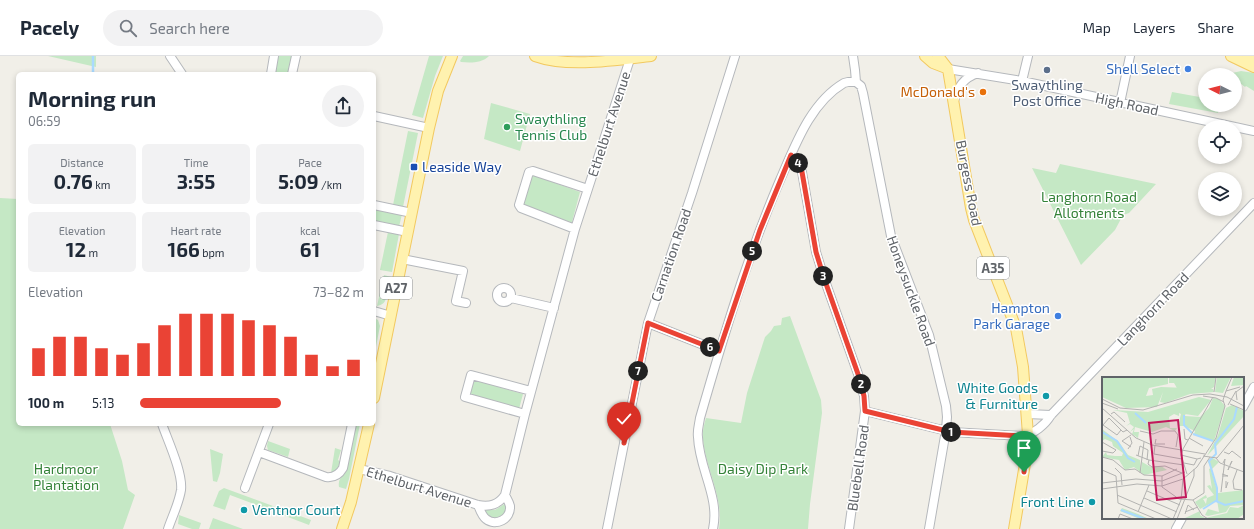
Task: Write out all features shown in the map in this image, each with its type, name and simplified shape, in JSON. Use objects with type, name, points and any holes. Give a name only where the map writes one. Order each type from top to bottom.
[{"type":"main road","name":"A27","points":[[376,388],[429,128],[438,91],[452,56]]},
{"type":"main road","points":[[535,56],[579,62],[630,59],[651,56]]},
{"type":"main road","name":"High Road","points":[[925,56],[933,63],[948,69]]},
{"type":"main road","name":"A35","points":[[938,56],[948,69]]},
{"type":"main road","points":[[1231,56],[1254,67]]},
{"type":"main road","points":[[1248,56],[1254,59]]},
{"type":"main road","name":"Burgess Road","points":[[948,69],[974,220],[1016,328],[1023,367],[1028,435],[1027,452],[1014,529]]},
{"type":"main road","points":[[342,529],[351,502],[369,426]]},
{"type":"street","points":[[170,56],[181,72]]},
{"type":"street","points":[[271,72],[274,56]]},
{"type":"street","points":[[292,72],[296,56]]},
{"type":"street","name":"Carnation Road","points":[[607,529],[648,323],[692,193],[735,56]]},
{"type":"street","name":"Honeysuckle Road","points":[[853,56],[856,82],[861,86],[863,93],[890,236],[928,335],[946,406],[946,430],[929,529]]},
{"type":"street","points":[[1022,81],[1028,56]]},
{"type":"street","points":[[1120,103],[1130,56]]},
{"type":"street","name":"Ethelburt Avenue","points":[[359,469],[390,476],[478,505],[492,506],[505,495],[531,391],[576,228],[630,59]]},
{"type":"street","name":"High Road","points":[[948,69],[1022,81],[1201,120]]},
{"type":"street","points":[[954,102],[958,88],[964,80],[979,73]]},
{"type":"street","points":[[713,529],[715,510],[698,443],[698,429],[719,351],[760,230],[791,155],[808,122],[824,100],[844,83],[856,82]]},
{"type":"street","points":[[376,116],[429,128]]},
{"type":"street","name":"High Road","points":[[1242,128],[1254,131]]},
{"type":"street","name":"Bluebell Road","points":[[791,155],[802,172],[816,252],[858,374],[864,396],[865,411],[849,529]]},
{"type":"street","name":"Ethelburt Avenue","points":[[576,228],[519,206],[529,172],[533,171],[588,189]]},
{"type":"street","name":"Langhorn Road","points":[[1028,435],[1047,422],[1051,415],[1254,203]]},
{"type":"street","points":[[376,205],[412,213]]},
{"type":"street","points":[[376,225],[408,232]]},
{"type":"street","points":[[402,259],[463,271],[456,301],[466,303]]},
{"type":"street","points":[[511,298],[554,308]]},
{"type":"street","points":[[376,312],[391,316]]},
{"type":"street","points":[[648,323],[719,351]]},
{"type":"street","points":[[525,414],[465,397],[471,375],[531,391]]},
{"type":"street","points":[[1244,405],[1254,387]]},
{"type":"street","points":[[865,411],[951,432],[1022,436],[1028,435]]},
{"type":"street","points":[[1027,414],[1051,415]]},
{"type":"street","points":[[163,426],[178,470],[181,484],[179,499],[168,529]]},
{"type":"street","points":[[245,488],[269,426]]},
{"type":"street","points":[[259,452],[326,477],[334,477],[343,468],[352,426]]},
{"type":"street","name":"Ethelburt Avenue","points":[[478,505],[486,519],[501,522],[509,514],[510,508],[509,502],[505,495]]},
{"type":"street","points":[[1176,529],[1181,519]]},
{"type":"green space","points":[[48,56],[96,56],[96,67]]},
{"type":"green space","points":[[277,56],[292,56],[288,72],[274,72]]},
{"type":"green space","points":[[429,56],[443,56],[435,76],[423,118],[412,115]]},
{"type":"green space","points":[[463,56],[489,56],[476,62],[461,62],[460,61]]},
{"type":"green space","points":[[1242,71],[1254,73],[1254,91],[1246,86],[1245,87],[1242,85]]},
{"type":"green space","points":[[1172,92],[1198,97],[1198,109],[1169,104]]},
{"type":"green space","name":"Swaythling Tennis Club","points":[[491,103],[530,114],[520,151],[484,139]]},
{"type":"green space","points":[[408,131],[418,133],[403,207],[393,205]]},
{"type":"green space","name":"Langhorn Road Allotments","points":[[1060,164],[1156,184],[1129,213],[1123,215],[1115,230],[1081,265],[1032,168],[1056,173]]},
{"type":"green space","points":[[533,175],[580,192],[572,222],[523,205],[531,177]]},
{"type":"green space","name":"Hardmoor Plantation","points":[[0,198],[16,199],[16,426],[111,426],[122,461],[128,490],[135,495],[123,529],[0,529]]},
{"type":"green space","points":[[376,208],[402,214],[399,227],[376,222]]},
{"type":"green space","points":[[388,232],[399,234],[392,272],[380,270]]},
{"type":"green space","points":[[384,275],[391,277],[385,301],[377,306]]},
{"type":"green space","name":"Daisy Dip Park","points":[[790,316],[821,400],[822,413],[808,529],[719,529],[719,506],[707,462],[703,440],[703,431],[706,418],[741,423],[747,393],[765,337],[774,326],[781,325],[782,318]]},
{"type":"green space","points":[[376,319],[378,320],[380,326],[376,347]]},
{"type":"green space","points":[[475,380],[523,394],[519,409],[470,395],[469,393],[473,381]]},
{"type":"green space","points":[[355,426],[360,426],[346,489],[339,487],[340,478],[344,474]]},
{"type":"green space","points":[[268,441],[290,449],[288,457],[268,450]]},
{"type":"green space","points":[[335,448],[341,450],[338,460],[341,462],[335,472],[331,473]]},
{"type":"green space","points":[[210,449],[223,454],[217,482],[213,481]]},
{"type":"green space","points":[[224,488],[311,520],[309,525],[230,495],[225,510],[213,506],[219,491]]},
{"type":"green space","points":[[506,503],[507,512],[502,517],[490,519],[484,511],[489,509],[495,510]]},
{"type":"green space","points":[[179,515],[201,523],[199,529],[192,529],[178,524]]},
{"type":"green space","points":[[213,518],[243,529],[209,529]]},
{"type":"waterway","points":[[93,56],[93,72]]},
{"type":"place","name":"Shell Select","points":[[1188,69]]},
{"type":"place","name":"Swaythling Post Office","points":[[1047,70]]},
{"type":"place","name":"McDonald's","points":[[983,92]]},
{"type":"place","name":"Swaythling Tennis Club","points":[[507,127]]},
{"type":"place","name":"Leaside Way","points":[[414,167]]},
{"type":"place","name":"Hampton Park Garage","points":[[1058,316]]},
{"type":"place","name":"White Goods & Furniture","points":[[1046,396]]},
{"type":"place","name":"Front Line","points":[[1092,502]]},
{"type":"place","name":"Ventnor Court","points":[[244,510]]},
{"type":"route","points":[[624,443],[648,323],[719,351],[760,230],[791,155],[802,172],[816,252],[858,374],[864,396],[865,411],[951,432],[1022,436],[1028,435],[1024,472]]}]
